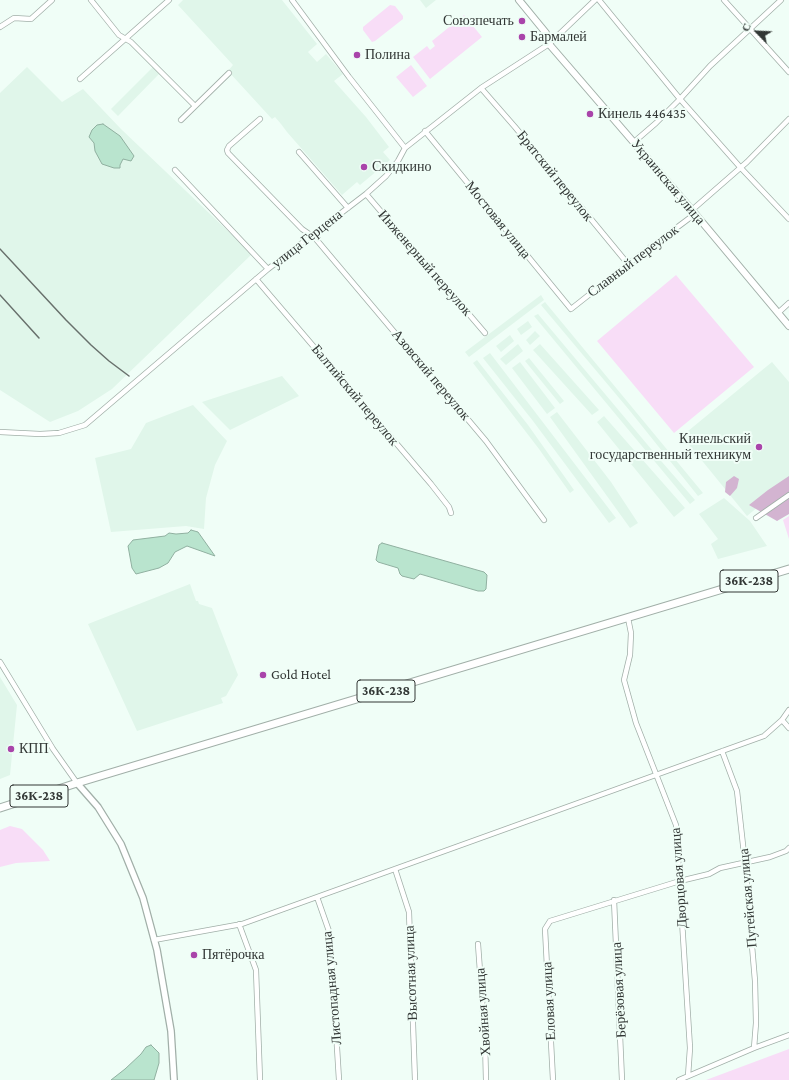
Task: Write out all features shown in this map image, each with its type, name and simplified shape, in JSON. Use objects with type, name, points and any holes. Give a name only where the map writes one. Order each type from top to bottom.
[{"type":"main road","name":"Украинская улица","points":[[519,0],[546,32],[549,44],[694,212],[789,326]]},
{"type":"main road","name":"36К-238","points":[[0,808],[77,783],[789,569]]},
{"type":"street","points":[[0,27],[14,18],[32,19],[52,0]]},
{"type":"street","points":[[91,0],[119,35],[131,42],[195,106]]},
{"type":"street","points":[[80,79],[169,0]]},
{"type":"street","points":[[292,0],[349,77],[405,148]]},
{"type":"street","name":"улица Герцена","points":[[0,432],[53,434],[72,430],[85,425],[268,269],[366,194],[386,176],[398,161],[405,148],[481,88],[549,44],[595,0]]},
{"type":"street","points":[[599,0],[680,98],[740,167],[788,215]]},
{"type":"street","points":[[724,0],[789,72]]},
{"type":"street","points":[[634,142],[656,123],[710,66],[781,0]]},
{"type":"street","points":[[181,120],[229,73]]},
{"type":"street","name":"Братский переулок","points":[[481,88],[515,126],[628,264]]},
{"type":"street","name":"Азовский переулок","points":[[260,118],[229,146],[227,150],[228,153],[302,229],[312,235],[486,441],[544,520]]},
{"type":"street","name":"Славный переулок","points":[[572,309],[694,212],[747,162],[789,119]]},
{"type":"street","name":"Мостовая улица","points":[[426,131],[572,309]]},
{"type":"street","points":[[299,152],[348,208]]},
{"type":"street","points":[[175,170],[268,269]]},
{"type":"street","name":"Инженерный переулок","points":[[366,194],[485,333]]},
{"type":"street","name":"Балтийский переулок","points":[[256,279],[432,484],[451,513]]},
{"type":"street","points":[[778,313],[789,303]]},
{"type":"street","points":[[756,518],[789,495]]},
{"type":"street","name":"Дворцовая улица","points":[[628,618],[631,633],[630,648],[624,680],[636,723],[676,825],[690,1048],[688,1076]]},
{"type":"street","points":[[0,662],[53,749],[77,783],[98,808],[120,844],[144,898],[154,940],[171,1031],[174,1080]]},
{"type":"street","points":[[154,940],[240,924],[722,752],[764,736],[782,720],[789,710]]},
{"type":"street","points":[[782,720],[789,728]]},
{"type":"street","name":"Путейская улица","points":[[722,752],[737,791],[745,863],[755,981],[756,1023],[754,1048]]},
{"type":"street","points":[[614,900],[709,874],[720,868],[770,857],[786,851],[789,848]]},
{"type":"street","name":"Высотная улица","points":[[395,869],[409,912],[415,1080]]},
{"type":"street","name":"Листопадная улица","points":[[317,897],[330,934],[339,1080]]},
{"type":"street","name":"Еловая улица","points":[[553,1080],[545,929],[547,923],[556,918],[614,900]]},
{"type":"street","name":"Берёзовая улица","points":[[614,900],[622,1080]]},
{"type":"street","points":[[240,924],[256,970],[260,1080]]},
{"type":"street","name":"Хвойная улица","points":[[478,944],[485,1040],[486,1080]]},
{"type":"street","points":[[679,1080],[754,1048],[789,1035]]},
{"type":"shaded area","points":[[183,0],[282,0],[317,44],[308,52],[317,62],[326,54],[343,74],[334,81],[366,117],[389,147],[383,152],[390,160],[360,185],[357,182],[342,195],[275,117],[272,119],[228,71],[233,65],[178,5]]},
{"type":"shaded area","points":[[420,0],[436,0],[426,8]]},
{"type":"shaded area","points":[[390,5],[395,6],[403,16],[403,19],[372,42],[363,30],[363,27]]},
{"type":"shaded area","points":[[464,15],[482,37],[430,79],[413,57],[427,46],[430,50],[435,46],[432,41]]},
{"type":"shaded area","points":[[411,65],[427,86],[413,97],[396,77]]},
{"type":"shaded area","points":[[27,67],[62,102],[83,89],[121,129],[252,254],[112,389],[78,411],[50,422],[0,390],[0,93]]},
{"type":"shaded area","points":[[153,67],[159,74],[118,116],[111,109]]},
{"type":"shaded area","points":[[103,124],[120,136],[134,156],[131,161],[123,159],[120,168],[114,168],[102,164],[95,151],[94,143],[89,137],[92,130],[97,125]]},
{"type":"shaded area","points":[[676,275],[754,367],[674,433],[597,341]]},
{"type":"shaded area","points":[[541,295],[544,300],[469,357],[465,352]]},
{"type":"shaded area","points":[[545,302],[703,493],[698,496],[630,411],[541,305]]},
{"type":"shaded area","points":[[538,314],[695,500],[690,504],[534,316]]},
{"type":"shaded area","points":[[528,321],[532,327],[521,335],[517,329]]},
{"type":"shaded area","points":[[535,331],[540,336],[530,345],[526,340]]},
{"type":"shaded area","points":[[510,335],[514,341],[501,352],[496,346]]},
{"type":"shaded area","points":[[518,344],[523,351],[506,365],[500,359]]},
{"type":"shaded area","points":[[540,344],[599,410],[592,415],[533,350]]},
{"type":"shaded area","points":[[490,353],[616,518],[609,523],[533,421],[483,358]]},
{"type":"shaded area","points":[[529,358],[564,401],[560,404],[525,361]]},
{"type":"shaded area","points":[[477,360],[528,425],[574,490],[570,493],[539,449],[473,363]]},
{"type":"shaded area","points":[[520,362],[555,408],[547,414],[512,368]]},
{"type":"shaded area","name":"Кинельский государственный техникум","points":[[772,362],[789,382],[789,481],[747,516],[682,436]]},
{"type":"shaded area","points":[[282,376],[299,396],[230,430],[202,402]]},
{"type":"shaded area","points":[[193,405],[227,441],[215,465],[206,498],[204,529],[186,526],[111,532],[95,458],[131,449],[146,423]]},
{"type":"shaded area","points":[[557,412],[611,482],[638,523],[630,528],[550,417]]},
{"type":"shaded area","points":[[604,416],[685,508],[674,517],[597,422]]},
{"type":"shaded area","points":[[734,476],[739,479],[737,488],[730,496],[725,492],[726,482]]},
{"type":"shaded area","points":[[789,476],[789,514],[777,521],[749,505],[768,490]]},
{"type":"shaded area","points":[[724,498],[750,521],[767,546],[718,559],[711,544],[718,539],[699,514]]},
{"type":"shaded area","points":[[789,516],[789,539],[783,520]]},
{"type":"shaded area","points":[[191,530],[198,532],[215,556],[187,546],[175,552],[168,563],[159,568],[136,574],[132,568],[128,546],[133,540],[165,536],[169,533],[188,533]]},
{"type":"shaded area","points":[[382,543],[484,572],[487,575],[486,589],[484,591],[478,591],[420,574],[414,579],[402,576],[398,568],[376,560],[379,545]]},
{"type":"shaded area","points":[[190,584],[196,601],[198,601],[199,604],[212,608],[238,675],[226,696],[221,698],[223,703],[137,731],[88,624]]},
{"type":"shaded area","points":[[0,677],[17,705],[10,775],[0,779]]},
{"type":"shaded area","points":[[10,826],[22,829],[43,850],[50,861],[16,863],[0,867],[0,830]]},
{"type":"shaded area","points":[[151,1045],[159,1053],[159,1063],[154,1080],[111,1080],[141,1054],[146,1047]]},
{"type":"shaded area","points":[[789,1049],[789,1080],[706,1080]]},
{"type":"railway","points":[[0,249],[91,345],[129,376]]},
{"type":"railway","points":[[0,295],[39,338]]},
{"type":"place","name":"Союзпечать","points":[[522,21]]},
{"type":"place","name":"Бармалей","points":[[522,37]]},
{"type":"place","name":"Полина","points":[[357,55]]},
{"type":"place","name":"Кинель 446435","points":[[590,114]]},
{"type":"place","name":"Скидкино","points":[[364,167]]},
{"type":"place","name":"Кинельский государственный техникум","points":[[759,447]]},
{"type":"place","name":"Gold Hotel","points":[[263,675]]},
{"type":"place","name":"КПП","points":[[11,749]]},
{"type":"place","name":"Пятёрочка","points":[[194,955]]}]
